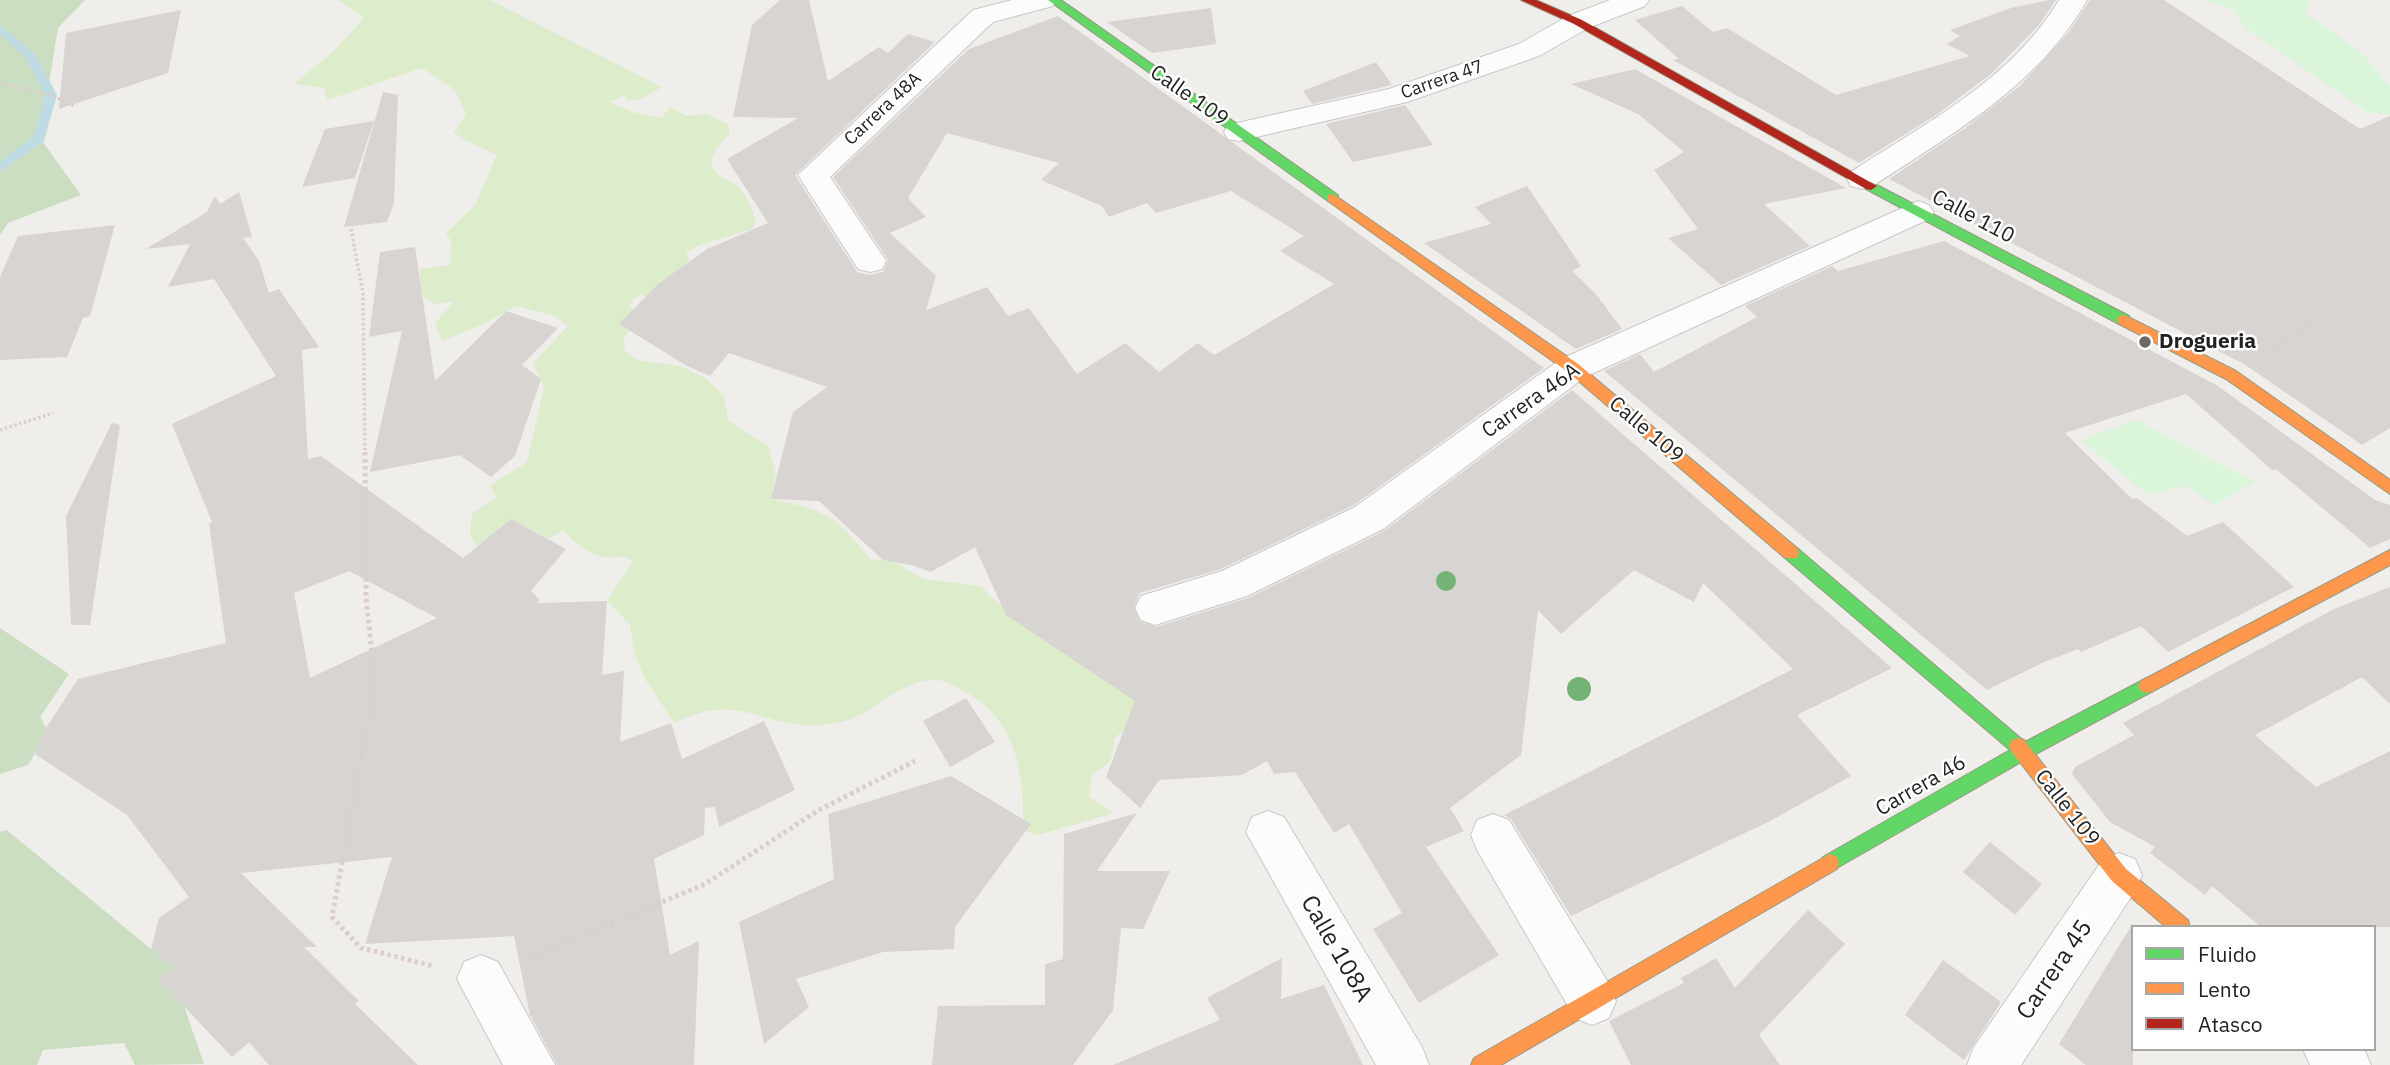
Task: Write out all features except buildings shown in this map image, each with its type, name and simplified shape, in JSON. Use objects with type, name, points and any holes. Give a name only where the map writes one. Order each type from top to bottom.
[{"type":"street","name":"Carrera 48A","points":[[870,261],[813,175],[974,8],[1043,0]]},
{"type":"street","name":"Calle 109","points":[[1054,0],[1573,368],[2024,751],[2119,875],[2179,925]]},
{"type":"street","name":"Calle 110","points":[[1527,0],[1578,22],[1919,212],[2231,375],[2390,488]]},
{"type":"street","name":"Carrera 47","points":[[1240,132],[1397,96],[1529,50],[1578,22],[1635,0]]},
{"type":"street","points":[[1862,179],[2024,67],[2065,18],[2073,0]]},
{"type":"street","name":"Carrera 46A","points":[[1155,608],[1233,584],[1369,518],[1573,368],[1919,212]]},
{"type":"street","name":"Carrera 46","points":[[1481,1065],[2024,751],[2390,557]]},
{"type":"street","name":"Calle 108A","points":[[1268,832],[1404,1065]]},
{"type":"street","points":[[1493,835],[1592,1001]]},
{"type":"street","name":"Carrera 45","points":[[1992,1065],[2119,875]]},
{"type":"street","points":[[481,979],[530,1065]]},
{"type":"street","points":[[2330,1051],[2346,1065]]},
{"type":"path","points":[[0,83],[51,95],[76,107]]},
{"type":"path","points":[[351,229],[363,293],[366,597],[375,682],[332,917],[361,948],[481,979],[705,884],[819,810],[915,761]]},
{"type":"path","points":[[2231,375],[2314,321]]},
{"type":"path","points":[[0,430],[53,413]]},
{"type":"green space","points":[[0,0],[85,0],[58,28],[40,138],[81,195],[8,223],[0,235]]},
{"type":"green space","points":[[339,0],[490,0],[662,87],[639,100],[627,101],[625,95],[610,102],[635,113],[656,117],[662,117],[671,107],[686,116],[707,114],[729,125],[729,135],[714,154],[712,165],[720,176],[735,184],[742,192],[750,204],[756,222],[752,229],[699,245],[686,253],[691,263],[653,298],[640,294],[630,303],[635,321],[623,341],[625,351],[637,360],[680,366],[705,378],[724,396],[728,420],[768,446],[776,474],[771,499],[806,507],[829,517],[848,533],[871,560],[891,560],[923,579],[981,586],[997,603],[1016,609],[1126,592],[1150,611],[1157,638],[1147,709],[1115,738],[1110,762],[1092,774],[1089,797],[1114,813],[1038,835],[1023,830],[1019,770],[1007,733],[983,703],[944,681],[927,680],[907,687],[863,713],[836,723],[798,724],[734,710],[717,710],[674,723],[645,679],[634,652],[630,625],[607,601],[633,561],[624,556],[606,557],[590,552],[563,530],[549,539],[511,519],[477,547],[470,536],[472,514],[496,497],[490,486],[527,462],[544,387],[533,363],[568,326],[554,316],[516,306],[484,324],[442,341],[435,323],[455,301],[434,304],[421,294],[420,269],[450,265],[451,241],[446,233],[475,205],[497,155],[454,132],[466,114],[455,90],[422,68],[327,100],[324,88],[294,84],[334,51],[364,18]]},
{"type":"green space","points":[[2202,0],[2311,0],[2305,12],[2364,55],[2390,87],[2390,114],[2369,113],[2246,29],[2232,8]]},
{"type":"green space","points":[[2136,420],[2256,482],[2214,505],[2186,486],[2147,494],[2081,440]]},
{"type":"green space","points":[[0,628],[69,674],[40,717],[48,731],[28,765],[0,774]]},
{"type":"green space","points":[[7,830],[158,955],[213,919],[184,1006],[204,1064],[135,1065],[124,1043],[43,1050],[37,1065],[0,1065],[0,832]]},
{"type":"waterway","points":[[0,28],[31,56],[51,95],[40,138],[0,168]]},
{"type":"traffic: fast","points":[[1054,0],[1333,198]]},
{"type":"traffic: fast","points":[[1871,186],[2124,320]]},
{"type":"traffic: fast","points":[[1791,553],[2018,746]]},
{"type":"traffic: fast","points":[[1830,863],[2024,751],[2147,686]]},
{"type":"traffic: slow","points":[[1333,198],[1573,368],[1791,553]]},
{"type":"traffic: slow","points":[[2124,320],[2231,375],[2390,488]]},
{"type":"traffic: slow","points":[[2147,686],[2390,557]]},
{"type":"traffic: slow","points":[[2018,746],[2119,875],[2179,925]]},
{"type":"traffic: slow","points":[[1481,1065],[1830,863]]},
{"type":"traffic: jam","points":[[1527,0],[1578,22],[1871,186]]},
{"type":"place","name":"Drogueria","points":[[2145,342]]}]
